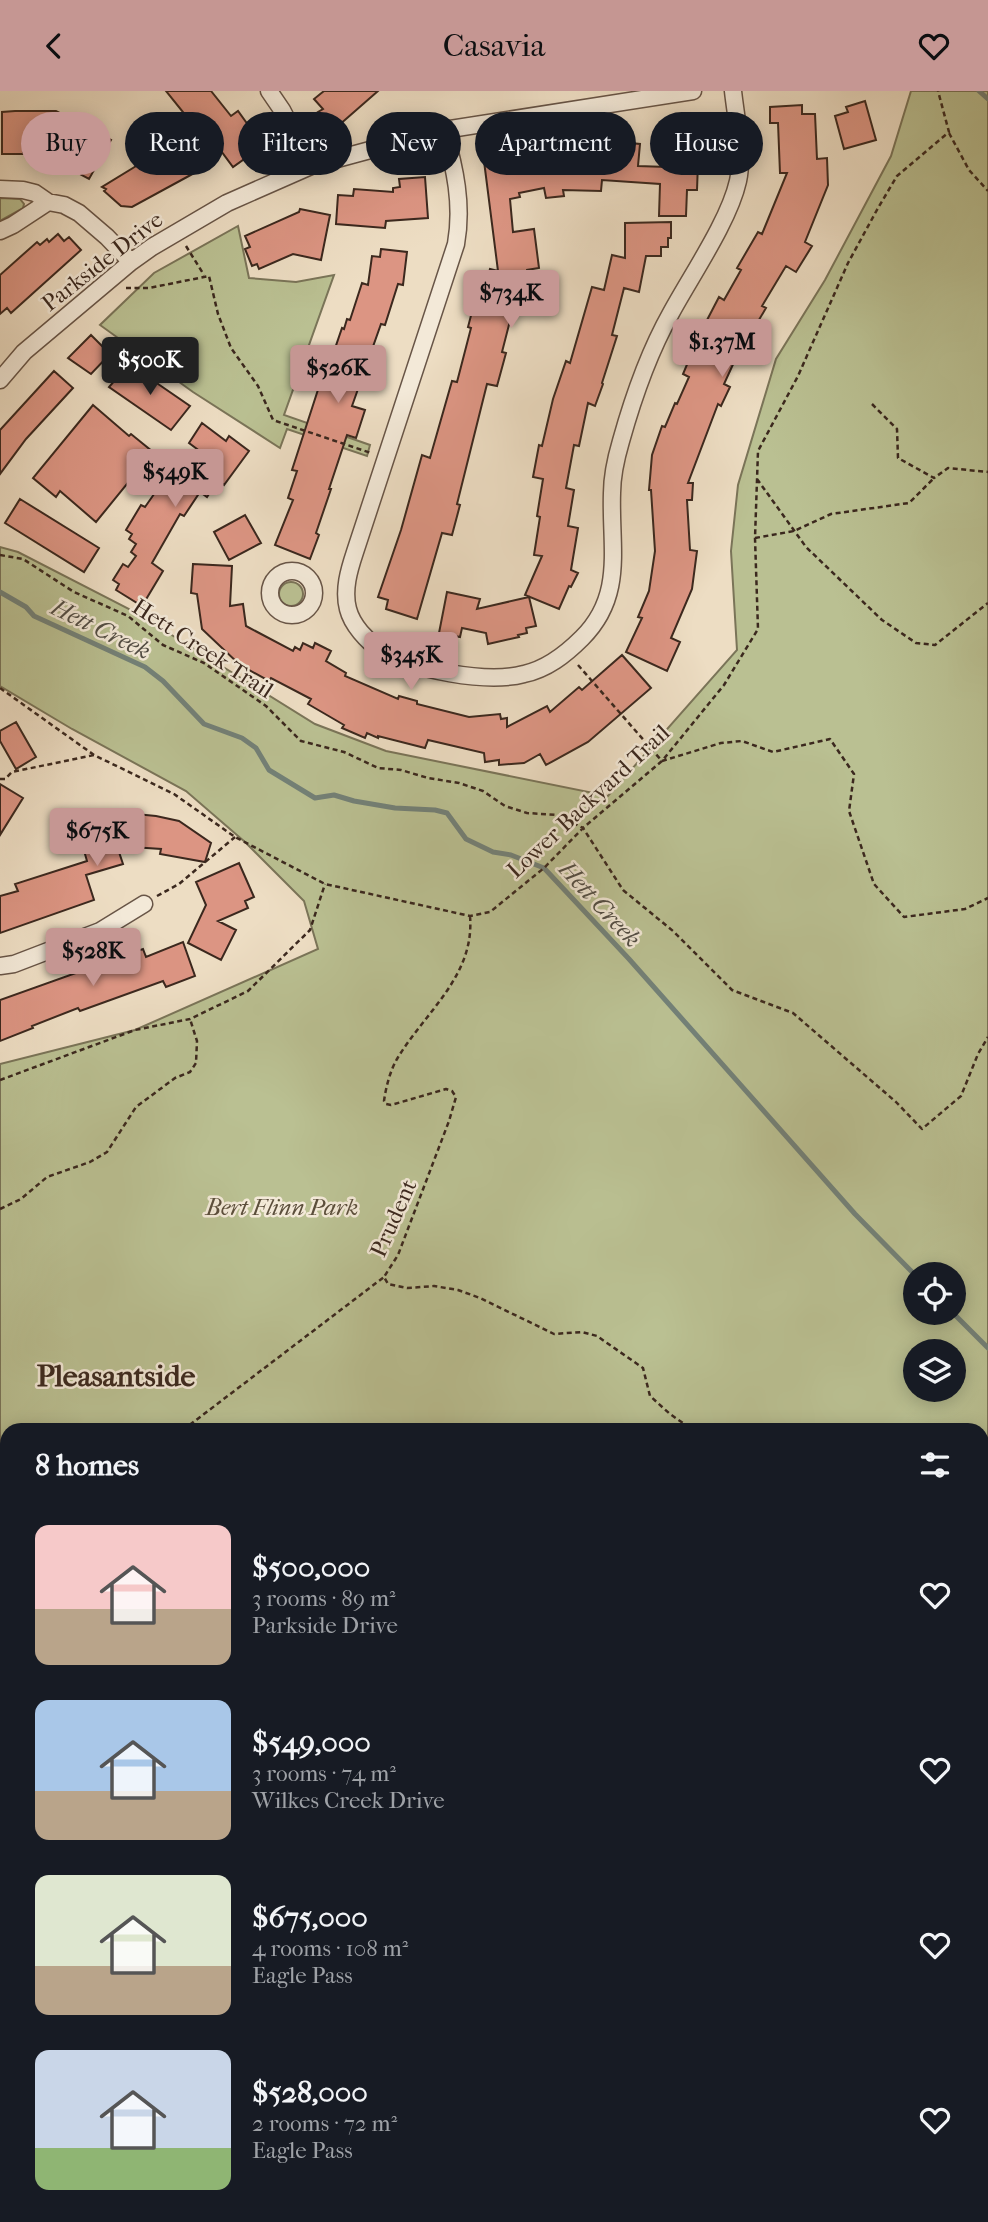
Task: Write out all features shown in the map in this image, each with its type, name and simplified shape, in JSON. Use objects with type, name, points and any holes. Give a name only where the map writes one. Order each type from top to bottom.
[{"type":"street","points":[[269,91],[283,112]]},
{"type":"street","name":"Parkside Drive","points":[[461,127],[693,91]]},
{"type":"street","points":[[455,175],[460,208],[456,244],[355,552],[345,592],[351,616],[364,636],[381,650],[406,661],[458,675],[498,678],[525,674],[552,663],[583,637],[605,605],[612,577],[614,552],[612,495],[622,438],[658,340],[723,217],[738,180],[740,162],[733,91]]},
{"type":"street","name":"Parkside Drive","points":[[0,380],[24,352],[131,262],[227,203],[291,175]]},
{"type":"street","points":[[0,189],[36,193],[48,201],[79,213],[131,262]]},
{"type":"street","points":[[0,231],[48,201]]},
{"type":"street","points":[[314,594],[345,592]]},
{"type":"street","points":[[0,966],[14,964],[100,931],[144,904]]},
{"type":"path","points":[[939,91],[949,132],[969,170],[988,191]]},
{"type":"path","name":"Lower Backyard Trail","points":[[470,916],[490,912],[544,868],[583,828],[662,761],[724,685],[758,629],[755,538],[758,451],[798,376],[848,263],[897,176],[949,132]]},
{"type":"path","points":[[186,246],[205,276],[209,276],[218,314],[231,348],[258,386],[273,420],[374,454]]},
{"type":"path","points":[[126,288],[149,288],[205,276]]},
{"type":"path","points":[[872,404],[897,429],[898,458],[934,478]]},
{"type":"path","points":[[755,538],[794,531],[831,514],[909,503],[948,468],[988,472]]},
{"type":"path","points":[[757,479],[806,547],[882,620],[916,643],[935,645],[988,603]]},
{"type":"path","name":"Hett Creek Trail","points":[[0,555],[23,559],[74,592],[128,616],[163,645],[204,663],[266,706],[301,741],[344,752],[378,768],[401,770],[459,783],[483,791],[505,806],[527,813],[558,815],[583,828]]},
{"type":"path","points":[[576,662],[662,761],[721,743],[742,741],[773,752],[830,740],[854,774],[849,811],[874,884],[904,917],[965,909],[988,898]]},
{"type":"path","points":[[0,688],[94,755],[174,794],[235,837],[325,884],[470,916]]},
{"type":"path","points":[[0,779],[5,779],[12,772],[94,755]]},
{"type":"path","points":[[583,828],[623,890],[673,931],[732,990],[793,1013],[896,1102],[922,1129],[961,1096],[988,1037]]},
{"type":"path","points":[[144,904],[179,884],[235,837]]},
{"type":"path","points":[[0,1080],[135,1030],[190,1019],[248,991],[310,930],[325,884]]},
{"type":"path","name":"Prudent","points":[[470,916],[472,934],[465,959],[443,998],[396,1060],[386,1089],[386,1104],[446,1089],[452,1091],[456,1097],[428,1180],[398,1255],[384,1277],[388,1284],[407,1288],[434,1286],[480,1298],[554,1334],[582,1332],[597,1335],[643,1368],[650,1396],[683,1423]]},
{"type":"path","points":[[0,1209],[21,1199],[47,1177],[90,1162],[107,1152],[136,1107],[175,1078],[190,1072],[196,1063],[197,1041],[190,1019]]},
{"type":"path","points":[[192,1423],[384,1277]]},
{"type":"green space","name":"Bert Flinn Park","points":[[911,91],[988,91],[988,1423],[0,1423],[0,1064],[135,1030],[318,949],[304,901],[245,842],[186,791],[0,686],[0,547],[18,552],[133,611],[315,724],[386,751],[608,796],[737,650],[731,551],[738,485],[776,359],[825,280],[891,156]]},
{"type":"green space","points":[[0,198],[20,199],[24,204],[23,208],[0,221]]},
{"type":"green space","points":[[238,226],[249,278],[296,282],[334,275],[284,415],[370,445],[367,456],[287,429],[280,448],[193,392],[100,325],[154,273]]},
{"type":"green space","points":[[291,582],[300,585],[303,594],[300,603],[291,606],[282,603],[279,594],[282,585]]},
{"type":"building","points":[[166,91],[211,91],[231,116],[238,111],[238,163],[233,167],[224,155],[224,112],[183,112]]},
{"type":"building","points":[[324,91],[378,91],[352,114],[318,112],[323,109],[314,99]]},
{"type":"building","points":[[865,101],[876,140],[844,149],[835,116],[848,112],[846,107]]},
{"type":"building","points":[[802,105],[802,114],[815,114],[817,159],[827,158],[828,185],[805,242],[812,246],[796,272],[786,266],[762,306],[766,308],[724,384],[730,387],[721,406],[718,404],[688,483],[693,483],[692,500],[687,500],[690,550],[697,551],[692,589],[671,638],[680,642],[667,671],[626,652],[642,618],[638,617],[649,591],[655,551],[649,490],[652,455],[662,426],[665,427],[689,377],[683,374],[693,347],[719,297],[724,300],[741,270],[737,268],[758,232],[762,234],[787,173],[780,173],[778,123],[770,123],[770,107]]},
{"type":"building","points":[[56,111],[58,112],[21,112],[21,154],[2,154],[2,112]]},
{"type":"building","points":[[636,144],[640,144],[638,166],[650,166],[650,175],[698,175],[697,190],[687,190],[686,216],[659,216],[660,184],[602,180],[601,191],[563,190],[564,196],[546,198],[544,188],[519,193],[520,197],[510,199],[513,232],[534,229],[539,268],[527,270],[516,309],[513,309],[497,386],[487,384],[457,504],[460,505],[452,535],[442,533],[417,619],[386,609],[388,600],[378,597],[401,530],[422,455],[430,458],[452,381],[457,382],[471,328],[468,327],[474,304],[480,306],[490,269],[498,271],[486,175],[636,175]]},
{"type":"building","points":[[125,173],[125,175],[191,175],[132,207],[121,206],[102,187]]},
{"type":"building","points":[[425,177],[428,218],[386,221],[385,228],[336,224],[338,195],[353,196],[354,189],[393,192],[393,188],[400,187],[399,179]]},
{"type":"building","points":[[300,209],[330,215],[321,260],[293,254],[259,269],[257,264],[252,266],[245,249],[250,247],[245,236],[299,212]]},
{"type":"building","points":[[671,222],[668,247],[661,247],[661,256],[646,256],[639,292],[624,288],[612,335],[617,336],[603,384],[595,406],[588,403],[579,446],[574,445],[566,488],[574,490],[568,526],[578,528],[571,570],[578,573],[559,609],[525,595],[542,556],[534,555],[543,479],[533,477],[539,445],[542,446],[553,399],[566,361],[570,363],[592,287],[604,290],[612,255],[625,258],[625,223]]},
{"type":"building","points":[[58,234],[64,241],[69,237],[81,250],[11,313],[7,308],[0,314],[0,275],[37,242],[40,245],[47,239],[49,242]]},
{"type":"building","points":[[381,249],[407,252],[403,285],[398,284],[385,325],[381,324],[352,406],[365,410],[356,438],[347,435],[310,559],[275,545],[293,500],[288,498],[297,471],[292,470],[326,365],[329,366],[342,328],[344,329],[347,319],[350,320],[362,283],[368,285],[372,256],[380,257]]},
{"type":"building","points":[[91,335],[110,354],[91,374],[68,358]]},
{"type":"building","points":[[129,364],[190,406],[171,430],[109,387]]},
{"type":"building","points":[[54,371],[73,388],[26,439],[0,474],[0,430]]},
{"type":"building","points":[[93,405],[129,436],[131,434],[153,452],[96,522],[60,491],[56,497],[33,478]]},
{"type":"building","points":[[202,423],[226,441],[229,436],[249,451],[224,485],[218,480],[207,497],[200,492],[184,516],[180,514],[152,563],[163,571],[142,606],[116,590],[119,584],[113,580],[123,564],[128,567],[136,556],[131,552],[136,544],[129,539],[132,534],[126,530],[141,505],[145,507],[166,477],[169,479],[176,469],[185,474],[201,452],[189,443]]},
{"type":"building","points":[[20,499],[99,548],[84,572],[5,523]]},
{"type":"building","points":[[245,515],[261,543],[229,560],[214,532]]},
{"type":"building","points":[[193,564],[232,566],[230,606],[243,604],[246,626],[293,651],[295,647],[300,650],[303,643],[313,648],[315,643],[331,651],[326,661],[346,673],[345,676],[398,699],[399,696],[417,701],[417,704],[469,717],[500,714],[501,719],[507,718],[507,727],[547,706],[550,712],[579,687],[582,690],[622,655],[651,688],[588,742],[546,765],[540,754],[524,763],[499,765],[499,760],[485,762],[484,753],[428,740],[425,748],[367,733],[365,738],[342,728],[344,725],[308,704],[311,699],[240,665],[202,629],[197,594],[191,593]]},
{"type":"building","points":[[447,592],[480,599],[477,609],[529,597],[536,626],[526,628],[527,633],[518,635],[519,637],[488,644],[486,633],[462,628],[460,637],[439,633]]},
{"type":"building","points":[[16,722],[36,757],[16,769],[0,741],[0,731]]},
{"type":"building","points":[[0,784],[23,798],[0,835]]},
{"type":"building","points":[[125,813],[179,821],[211,843],[205,862],[160,854],[161,849],[117,846],[123,864],[86,875],[94,900],[0,933],[0,896],[18,891],[15,884],[87,861],[81,840],[124,827]]},
{"type":"building","points":[[239,863],[254,897],[245,901],[248,908],[218,921],[236,930],[221,960],[188,943],[206,905],[196,882]]},
{"type":"building","points":[[183,942],[195,976],[166,987],[163,981],[80,1011],[78,1008],[0,1041],[0,1000],[143,949],[146,957]]},
{"type":"waterway","points":[[979,91],[988,99]]},
{"type":"waterway","name":"Hett Creek","points":[[0,592],[26,607],[34,616],[145,667],[163,681],[204,724],[242,738],[256,748],[269,770],[315,798],[334,795],[395,808],[447,813],[466,839],[493,852],[511,855],[544,868],[629,959],[855,1214],[903,1263]]},
{"type":"waterway","name":"Hett Creek","points":[[965,1325],[988,1348]]},
{"type":"district","name":"Pleasantside","points":[[116,1376]]}]
